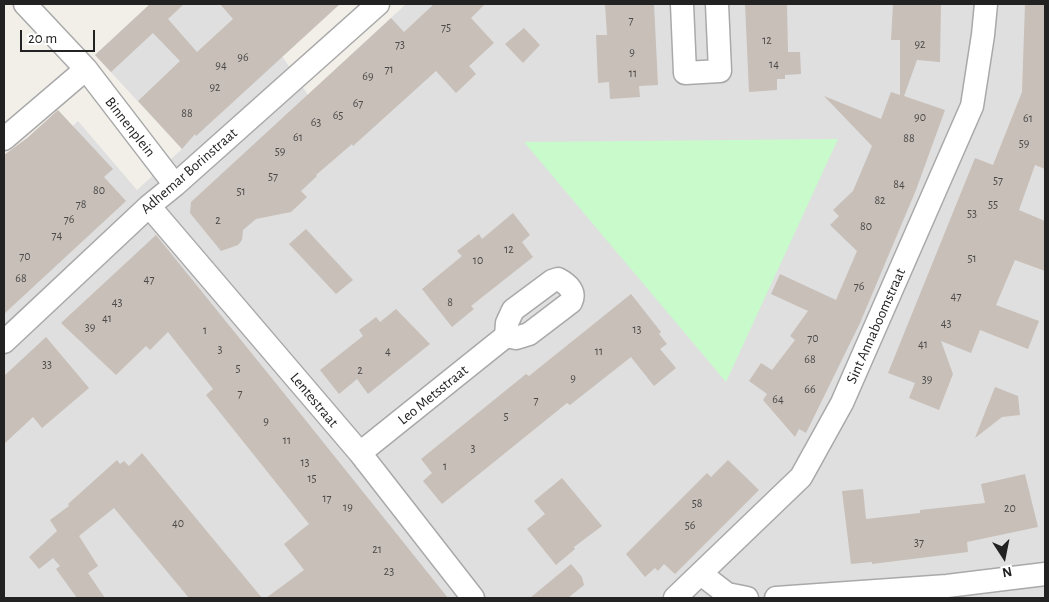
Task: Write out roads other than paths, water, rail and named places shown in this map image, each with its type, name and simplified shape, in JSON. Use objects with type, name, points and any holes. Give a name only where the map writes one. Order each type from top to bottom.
[{"type":"street","name":"Binnenplein","points":[[25,4],[86,69],[175,185]]},
{"type":"street","name":"Adhemar Borinstraat","points":[[4,342],[149,206],[378,4]]},
{"type":"street","points":[[682,4],[685,73],[720,72],[717,4]]},
{"type":"street","name":"Sint Annaboomstraat","points":[[675,598],[802,477],[842,403],[972,106],[986,4]]},
{"type":"street","points":[[4,139],[86,69]]},
{"type":"street","name":"Lentestraat","points":[[149,206],[360,453],[473,598]]},
{"type":"street","name":"Leo Metsstraat","points":[[360,453],[506,336]]},
{"type":"street","points":[[701,574],[727,594],[747,598]]},
{"type":"street","points":[[776,598],[947,586],[1045,574]]}]
